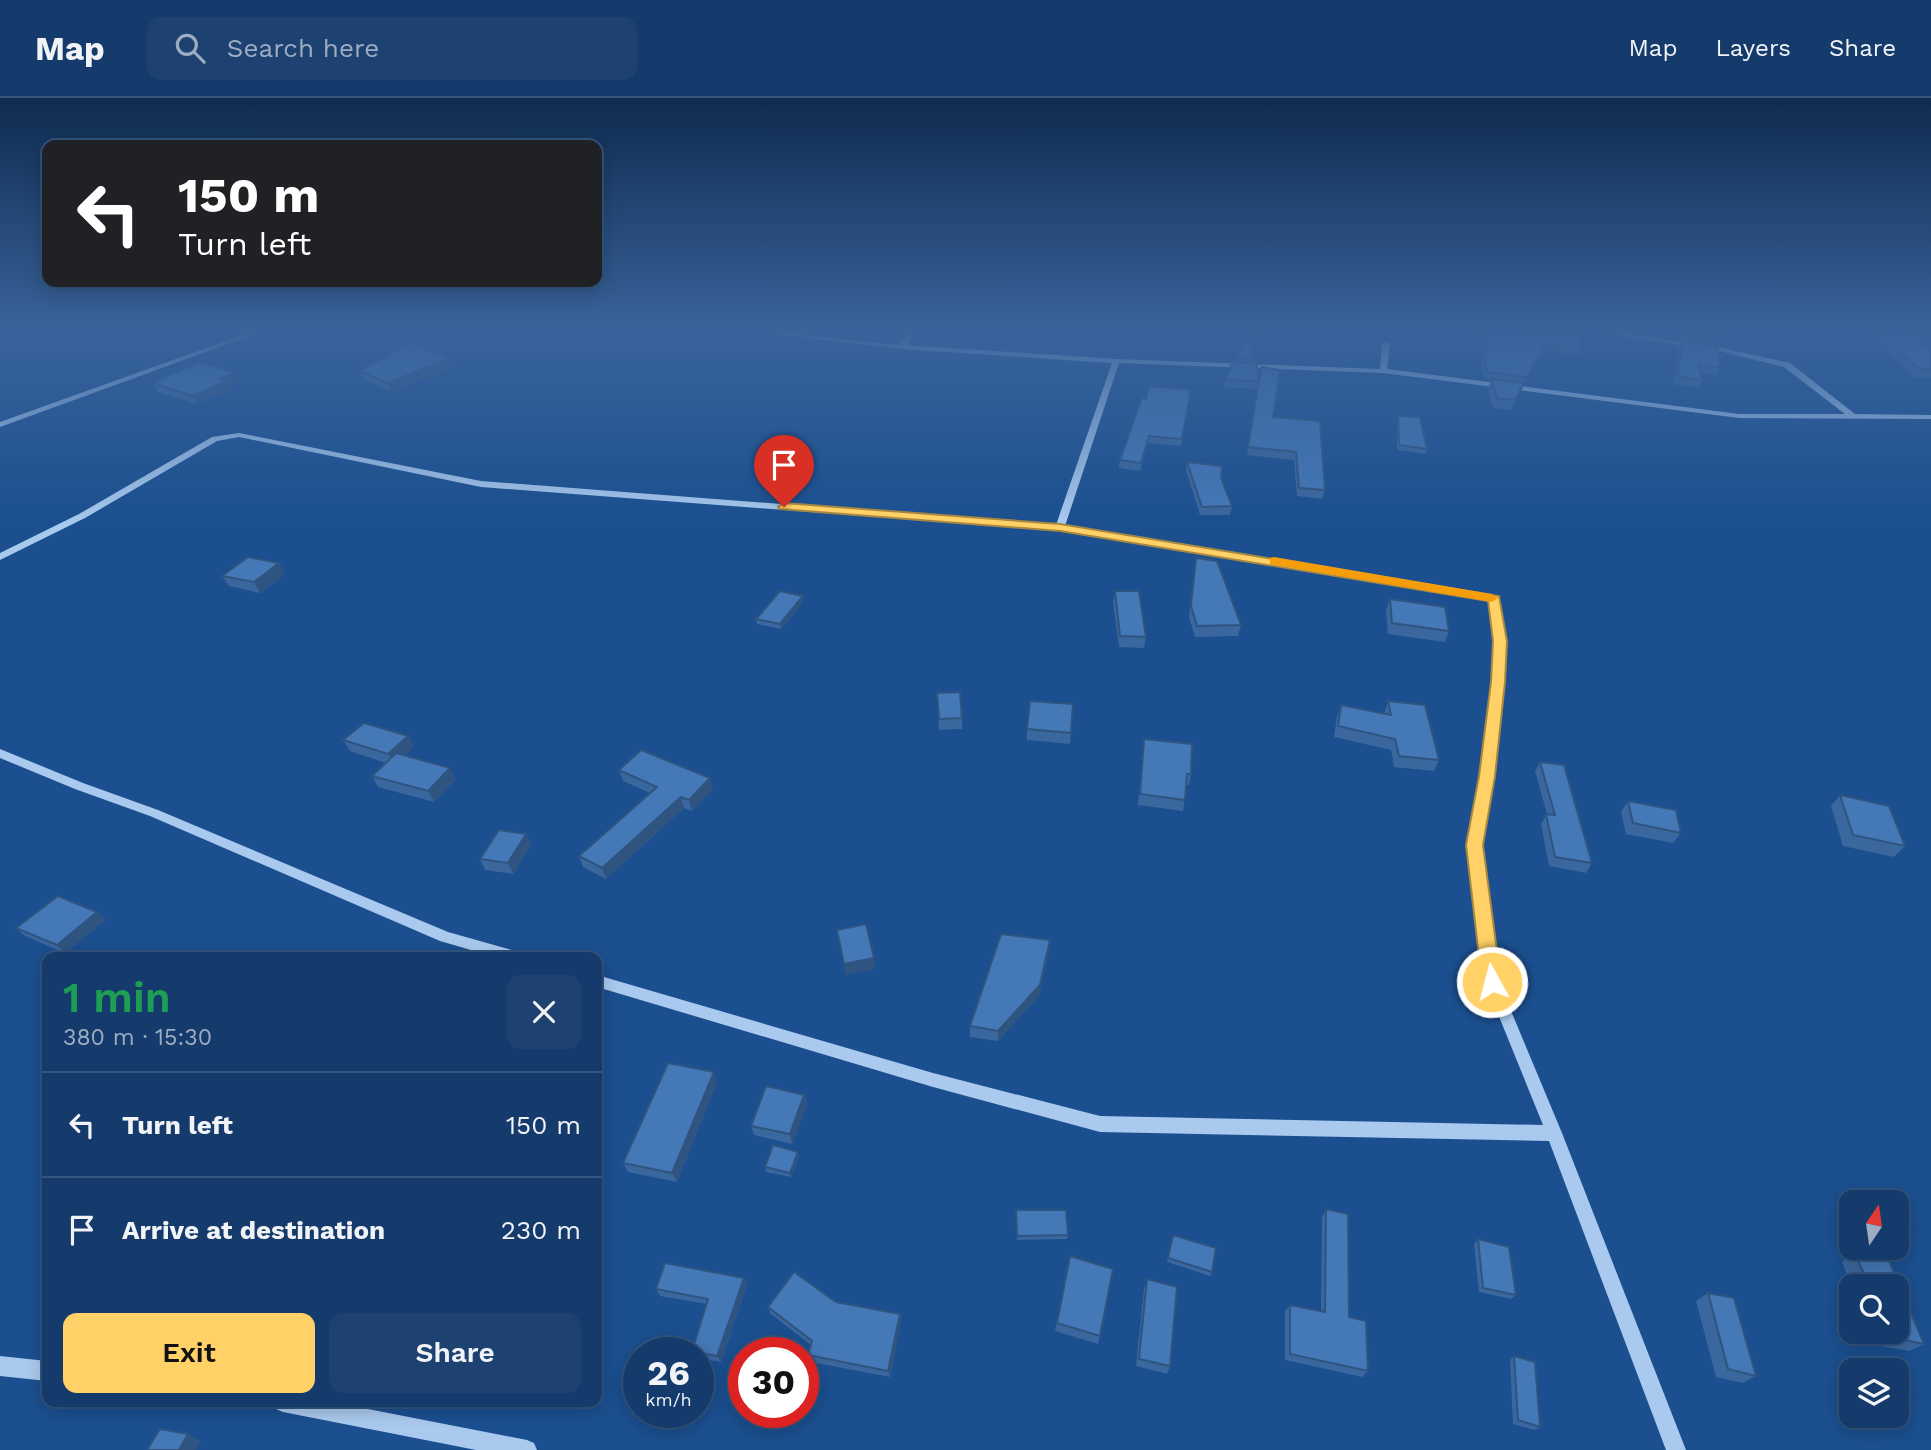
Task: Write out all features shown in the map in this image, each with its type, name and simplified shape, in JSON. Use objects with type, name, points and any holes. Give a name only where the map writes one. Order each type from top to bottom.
[{"type":"street","points":[[0,425],[80,396]]},
{"type":"street","points":[[1060,528],[1104,396]]},
{"type":"street","points":[[1582,396],[1739,416],[1931,417]]},
{"type":"street","points":[[1827,396],[1852,416]]},
{"type":"street","points":[[0,557],[82,516],[215,439],[239,435],[481,484],[1060,528],[1494,598],[1500,641],[1498,682],[1487,776],[1474,845],[1492,982],[1554,1133],[1676,1450]]},
{"type":"street","points":[[0,753],[154,813],[446,937],[498,952]]},
{"type":"street","points":[[602,982],[933,1080],[1100,1124],[1554,1133]]},
{"type":"street","points":[[0,1366],[42,1370]]},
{"type":"street","points":[[308,1407],[527,1450]]},
{"type":"building","points":[[1147,396],[1190,396],[1182,439],[1149,436],[1141,463],[1120,460],[1142,398],[1146,399]]},
{"type":"building","points":[[1256,396],[1276,396],[1273,417],[1320,421],[1325,490],[1299,488],[1296,452],[1248,447]]},
{"type":"building","points":[[1496,396],[1517,396],[1515,400]]},
{"type":"building","points":[[1398,416],[1420,417],[1427,449],[1399,445]]},
{"type":"building","points":[[1187,462],[1222,466],[1221,478],[1232,506],[1202,507]]},
{"type":"building","points":[[248,557],[279,563],[254,582],[222,576]]},
{"type":"building","points":[[1196,558],[1217,561],[1241,625],[1197,626],[1191,606]]},
{"type":"building","points":[[780,591],[803,596],[780,624],[756,619]]},
{"type":"building","points":[[1115,591],[1139,591],[1146,637],[1120,636]]},
{"type":"building","points":[[1390,599],[1445,607],[1449,631],[1392,623]]},
{"type":"building","points":[[960,692],[962,718],[939,719],[937,693]]},
{"type":"building","points":[[1030,701],[1073,704],[1071,733],[1027,729]]},
{"type":"building","points":[[1388,701],[1425,705],[1439,760],[1399,756],[1395,739],[1338,726],[1341,705],[1391,715]]},
{"type":"building","points":[[364,723],[408,736],[388,754],[343,740]]},
{"type":"building","points":[[1144,739],[1192,744],[1191,774],[1187,774],[1185,800],[1140,794]]},
{"type":"building","points":[[641,750],[710,778],[689,800],[681,797],[602,868],[579,856],[657,787],[619,770]]},
{"type":"building","points":[[396,753],[450,768],[428,791],[372,776]]},
{"type":"building","points":[[1540,762],[1564,765],[1592,863],[1555,857],[1546,814],[1555,815]]},
{"type":"building","points":[[1840,795],[1889,806],[1905,846],[1853,835]]},
{"type":"building","points":[[1628,801],[1676,810],[1681,833],[1633,823]]},
{"type":"building","points":[[499,830],[526,834],[508,863],[480,859]]},
{"type":"building","points":[[58,896],[97,912],[57,945],[16,928]]},
{"type":"building","points":[[866,924],[874,958],[844,964],[837,930]]},
{"type":"building","points":[[1001,934],[1050,940],[1040,985],[998,1031],[970,1026]]},
{"type":"building","points":[[668,1063],[714,1072],[672,1173],[623,1163]]},
{"type":"building","points":[[766,1086],[804,1095],[790,1134],[751,1126]]},
{"type":"building","points":[[773,1145],[798,1152],[790,1173],[765,1167]]},
{"type":"building","points":[[1326,1209],[1348,1214],[1349,1317],[1366,1321],[1368,1371],[1290,1354],[1290,1305],[1325,1312]]},
{"type":"building","points":[[1016,1210],[1066,1210],[1068,1235],[1017,1236]]},
{"type":"building","points":[[1173,1235],[1216,1248],[1212,1272],[1168,1258]]},
{"type":"building","points":[[1478,1239],[1509,1247],[1516,1295],[1483,1288]]},
{"type":"building","points":[[1070,1256],[1113,1269],[1100,1336],[1057,1323]]},
{"type":"building","points":[[1858,1260],[1889,1260],[1895,1274],[1864,1274]]},
{"type":"building","points":[[665,1263],[744,1278],[717,1356],[714,1355],[714,1337],[696,1337],[708,1299],[656,1289]]},
{"type":"building","points":[[794,1272],[836,1302],[900,1314],[888,1371],[819,1357],[819,1337],[807,1337],[768,1307]]},
{"type":"building","points":[[1147,1279],[1177,1287],[1170,1366],[1139,1359]]},
{"type":"building","points":[[1708,1293],[1734,1298],[1756,1376],[1728,1369]]},
{"type":"building","points":[[1909,1308],[1924,1344],[1909,1341]]},
{"type":"building","points":[[1514,1356],[1535,1362],[1540,1427],[1518,1420]]},
{"type":"building","points":[[160,1429],[188,1434],[179,1450],[147,1450]]},
{"type":"slow traffic","points":[[1274,561],[1492,598]]},
{"type":"route","points":[[784,507],[1060,528],[1494,598],[1500,641],[1498,682],[1487,776],[1474,845],[1492,982]]}]
